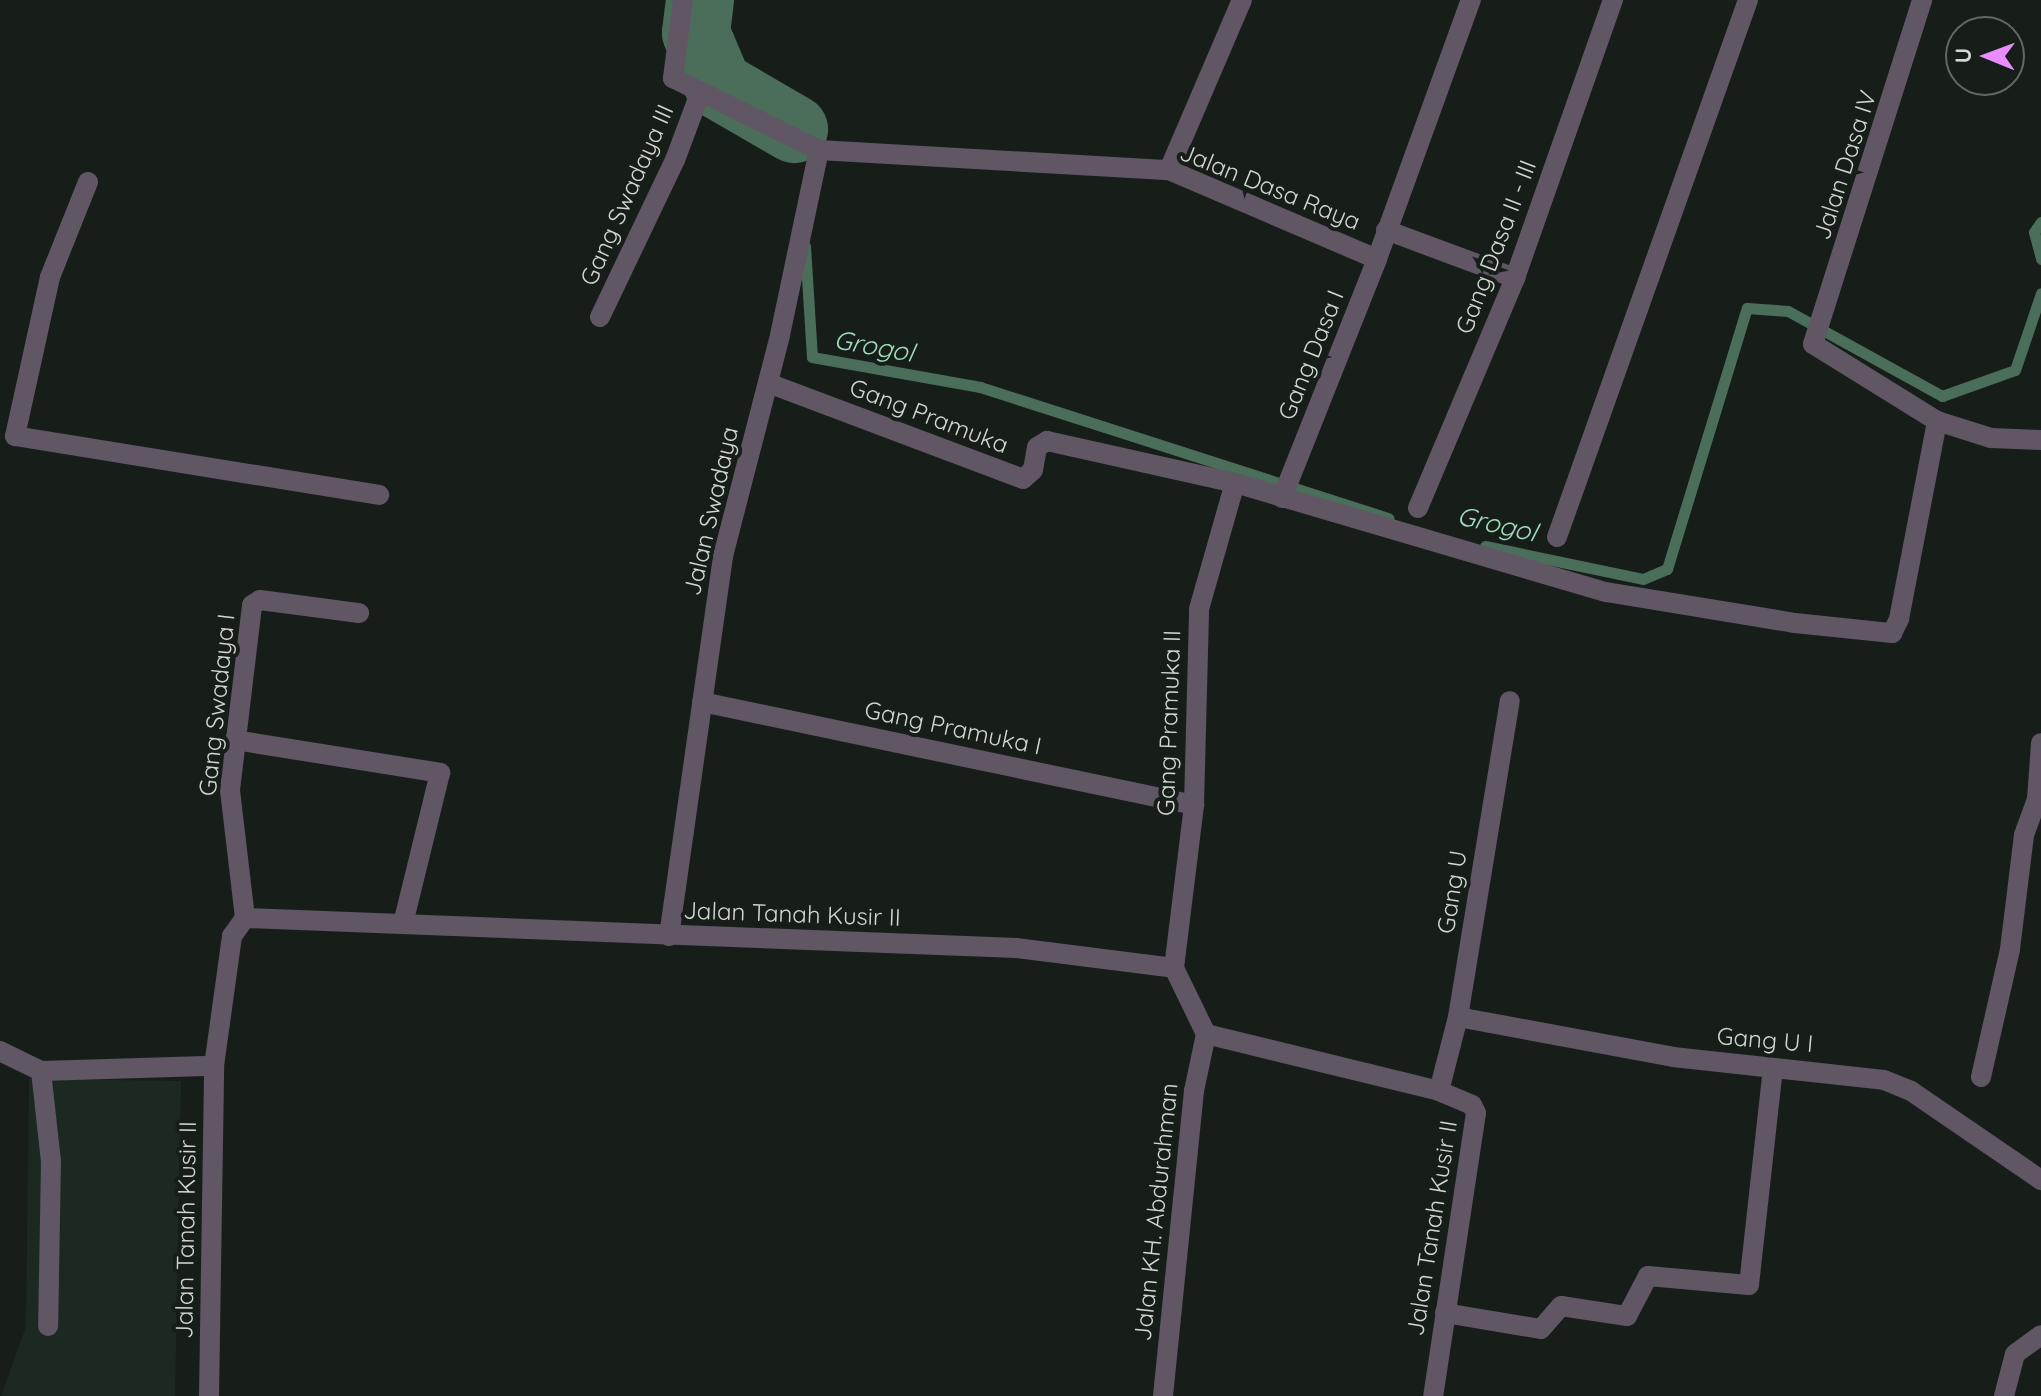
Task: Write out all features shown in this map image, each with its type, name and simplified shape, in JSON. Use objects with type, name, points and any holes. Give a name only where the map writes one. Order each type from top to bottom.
[{"type":"street","points":[[683,0],[673,78],[819,150]]},
{"type":"street","points":[[1169,170],[1242,0]]},
{"type":"street","name":"Jalan Dasa Raya","points":[[819,150],[1169,170],[1377,259],[1471,0]]},
{"type":"street","name":"Gang Dasa II - III","points":[[1418,508],[1515,278],[1613,0]]},
{"type":"street","points":[[1557,537],[1748,0]]},
{"type":"street","name":"Jalan Dasa IV","points":[[1922,0],[1814,342],[1937,421]]},
{"type":"street","name":"Gang Swadaya III","points":[[600,317],[675,160],[700,93]]},
{"type":"street","name":"Jalan Swadaya","points":[[669,936],[723,556],[768,383],[819,150]]},
{"type":"street","points":[[88,182],[50,277],[7,435],[379,495]]},
{"type":"street","points":[[1386,230],[1515,278]]},
{"type":"street","name":"Gang Dasa I","points":[[1287,486],[1377,259]]},
{"type":"street","name":"Gang Pramuka","points":[[768,383],[1023,479],[1033,470],[1042,441],[1235,483]]},
{"type":"street","points":[[1235,483],[1287,486],[1606,592],[1883,635],[1892,633],[1899,619],[1937,421],[1991,438],[2041,440]]},
{"type":"street","name":"Gang Pramuka II","points":[[1174,968],[1194,805],[1199,609],[1235,483]]},
{"type":"street","name":"Gang Swadaya I","points":[[245,918],[230,790],[256,600],[359,613]]},
{"type":"street","name":"Gang U","points":[[1439,1091],[1458,1017],[1510,701]]},
{"type":"street","name":"Gang Pramuka I","points":[[702,702],[1194,805]]},
{"type":"street","points":[[235,740],[440,773],[403,924]]},
{"type":"street","points":[[1981,1077],[2010,949],[2024,835],[2037,799],[2041,743]]},
{"type":"street","name":"Jalan Tanah Kusir II","points":[[209,1396],[214,1066],[232,936],[245,918],[1016,948],[1174,968]]},
{"type":"street","points":[[1174,968],[1206,1034]]},
{"type":"street","name":"Gang U I","points":[[1458,1017],[1673,1057],[1858,1074],[1897,1085],[2041,1180]]},
{"type":"street","name":"Jalan Tanah Kusir II","points":[[1206,1034],[1439,1091],[1466,1099],[1476,1113],[1433,1396]]},
{"type":"street","name":"Jalan KH. Abdurahman","points":[[1163,1396],[1194,1091],[1206,1034]]},
{"type":"street","points":[[0,1051],[41,1071],[214,1066]]},
{"type":"street","points":[[1445,1313],[1541,1329],[1561,1306],[1627,1316],[1648,1276],[1741,1288],[1750,1283],[1773,1068]]},
{"type":"street","points":[[41,1071],[51,1161],[48,1326]]},
{"type":"street","points":[[2004,1396],[2015,1354],[2041,1335]]},
{"type":"shaded area","points":[[29,1079],[181,1081],[175,1396],[1,1396],[26,1327]]},
{"type":"waterway","points":[[700,0],[696,33],[718,85],[794,129]]},
{"type":"waterway","name":"Grogol","points":[[2041,222],[2034,232],[2041,259]]},
{"type":"waterway","name":"Grogol","points":[[805,246],[812,357],[980,387],[1388,518]]},
{"type":"waterway","name":"Grogol","points":[[1485,546],[1643,579],[1667,569],[1747,308],[1788,311],[1942,396],[2015,370],[2041,293]]}]
